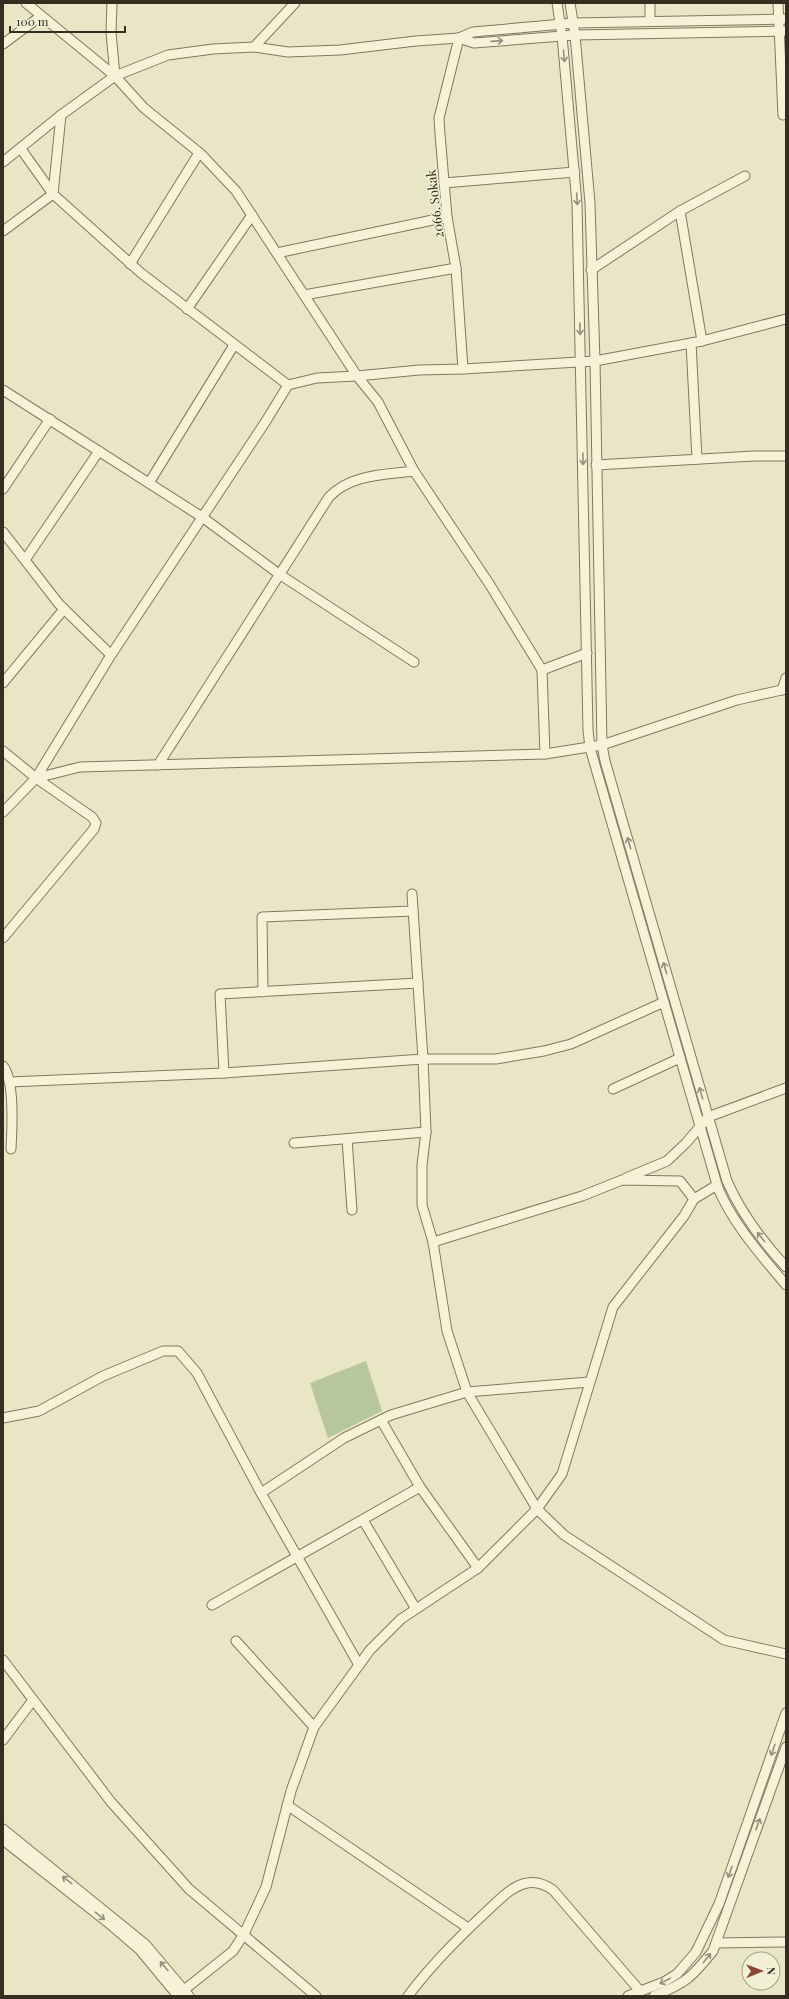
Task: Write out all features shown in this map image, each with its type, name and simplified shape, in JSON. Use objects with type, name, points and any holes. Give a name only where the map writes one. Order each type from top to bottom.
[{"type":"street","points":[[26,3],[115,76],[144,108],[199,153],[236,191],[358,376],[378,402],[414,471],[490,585],[542,670],[545,754]]},
{"type":"street","points":[[112,3],[111,32],[115,76]]},
{"type":"street","points":[[254,47],[295,3]]},
{"type":"street","points":[[557,3],[561,24],[575,172],[581,361],[586,653],[590,748],[717,1185],[729,1211],[762,1257],[786,1285]]},
{"type":"street","points":[[570,3],[574,23],[590,203],[595,361],[602,745],[727,1181],[736,1202],[786,1267]]},
{"type":"street","points":[[650,3],[650,21]]},
{"type":"street","points":[[778,3],[782,19],[783,115],[786,114]]},
{"type":"street","points":[[3,44],[41,16]]},
{"type":"street","points":[[3,162],[61,115],[115,76],[168,55],[213,49],[254,47],[288,52],[340,50],[416,40],[459,38],[473,32],[574,23],[782,19]]},
{"type":"street","points":[[459,38],[474,43],[575,35],[782,31]]},
{"type":"street","name":"2066. Sokak","points":[[459,38],[440,118],[447,217],[456,268],[463,369]]},
{"type":"street","points":[[3,231],[53,194],[61,115]]},
{"type":"street","points":[[3,153],[17,151]]},
{"type":"street","points":[[17,151],[53,194],[130,264],[288,385]]},
{"type":"street","points":[[130,264],[199,153]]},
{"type":"street","points":[[444,184],[575,172]]},
{"type":"street","points":[[591,270],[680,211],[745,176]]},
{"type":"street","points":[[680,211],[702,341]]},
{"type":"street","points":[[187,309],[252,215]]},
{"type":"street","points":[[277,253],[447,217]]},
{"type":"street","points":[[304,295],[456,268]]},
{"type":"street","points":[[3,812],[36,778],[111,655],[288,385],[317,378],[358,376],[419,370],[463,369],[595,361],[702,341],[786,319]]},
{"type":"street","points":[[691,343],[697,459]]},
{"type":"street","points":[[149,483],[234,345]]},
{"type":"street","points":[[3,390],[202,518],[279,574],[414,662]]},
{"type":"street","points":[[3,489],[50,419]]},
{"type":"street","points":[[25,560],[99,451]]},
{"type":"street","points":[[596,465],[697,459],[786,456]]},
{"type":"street","points":[[158,765],[324,502],[339,488],[360,478],[414,471]]},
{"type":"street","points":[[3,532],[64,609],[111,655]]},
{"type":"street","points":[[3,683],[64,609]]},
{"type":"street","points":[[542,670],[586,653]]},
{"type":"street","points":[[36,778],[80,767],[545,754],[602,745],[736,700],[784,689],[786,678]]},
{"type":"street","points":[[3,751],[36,778],[92,817],[96,823],[94,829],[3,938]]},
{"type":"street","points":[[412,894],[423,1058],[426,1132],[422,1165],[422,1205],[433,1242],[447,1331],[467,1392],[537,1509],[564,1535],[724,1640],[786,1654]]},
{"type":"street","points":[[263,992],[262,917],[413,911]]},
{"type":"street","points":[[224,1073],[220,994],[418,983]]},
{"type":"street","points":[[9,1082],[224,1073],[423,1058],[496,1059],[544,1051],[581,1040],[591,1034],[664,1002]]},
{"type":"street","points":[[613,1089],[680,1058]]},
{"type":"street","points":[[3,1066],[7,1071],[9,1082],[12,1116],[11,1149]]},
{"type":"street","points":[[433,1242],[582,1196],[667,1161],[686,1143],[708,1117],[786,1088]]},
{"type":"street","points":[[294,1143],[426,1132]]},
{"type":"street","points":[[347,1139],[352,1210]]},
{"type":"street","points":[[622,1180],[680,1181],[694,1199]]},
{"type":"street","points":[[184,1994],[233,1951],[244,1934],[266,1887],[287,1805],[314,1727],[370,1650],[401,1619],[478,1568],[537,1509],[562,1474],[613,1307],[684,1216],[694,1199],[717,1185]]},
{"type":"street","points":[[3,1418],[39,1411],[103,1376],[163,1351],[178,1351],[197,1372],[261,1493],[359,1666]]},
{"type":"street","points":[[261,1493],[344,1438],[391,1415],[467,1392],[589,1382]]},
{"type":"street","points":[[382,1420],[420,1487],[478,1568]]},
{"type":"street","points":[[212,1605],[420,1487]]},
{"type":"street","points":[[363,1520],[416,1609]]},
{"type":"street","points":[[236,1641],[314,1727]]},
{"type":"street","points":[[3,1660],[111,1802],[184,1883],[316,1996]]},
{"type":"street","points":[[3,1740],[33,1700]]},
{"type":"street","points":[[628,1996],[664,1982],[677,1974],[696,1952],[706,1934],[719,1904],[786,1713]]},
{"type":"street","points":[[654,1996],[676,1988],[690,1978],[713,1951],[786,1748]]},
{"type":"street","points":[[287,1805],[468,1928]]},
{"type":"street","points":[[3,1829],[140,1940],[184,1994]]},
{"type":"street","points":[[3,1840],[125,1937],[184,1994]]},
{"type":"street","points":[[408,1996],[429,1968],[468,1928],[506,1894],[526,1883],[543,1884],[553,1890],[640,1991]]},
{"type":"street","points":[[716,1943],[786,1942]]},
{"type":"green space","points":[[366,1361],[382,1411],[328,1438],[310,1383]]}]
